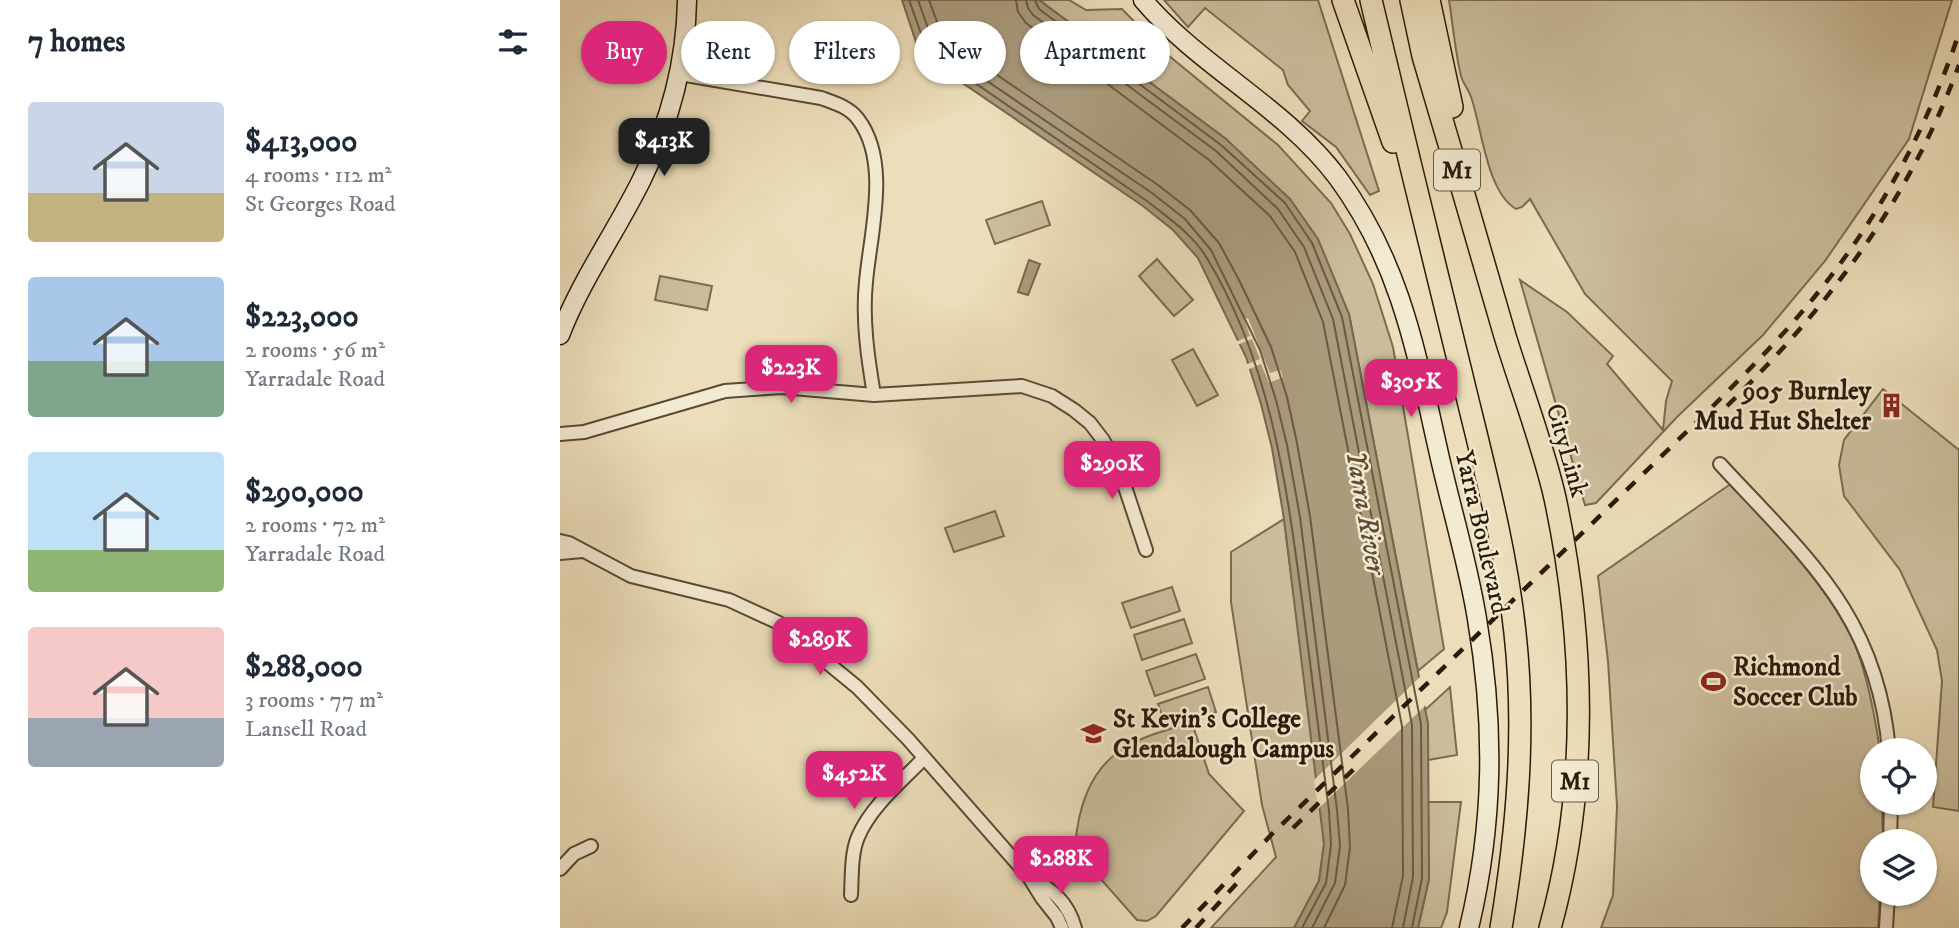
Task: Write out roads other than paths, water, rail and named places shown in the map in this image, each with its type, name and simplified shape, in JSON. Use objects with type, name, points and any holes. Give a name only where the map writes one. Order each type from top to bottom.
[{"type":"highway","points":[[1343,0],[1364,66],[1427,233]]},
{"type":"highway","name":"M1","points":[[1371,0],[1486,478],[1515,633],[1519,705],[1518,800],[1501,928]]},
{"type":"highway","name":"CityLink","points":[[1411,0],[1423,56],[1554,495],[1570,582],[1576,632],[1580,713],[1566,859],[1550,928]]},
{"type":"highway","points":[[1429,0],[1506,339]]},
{"type":"street","points":[[560,335],[569,310],[642,180],[656,149],[680,74],[686,38],[687,0]]},
{"type":"street","name":"Yarra Boulevard","points":[[1143,0],[1180,38],[1294,132],[1327,165],[1353,199],[1377,239],[1399,293],[1414,344],[1477,616],[1487,691],[1491,742],[1490,784],[1480,884],[1469,928]]},
{"type":"street","points":[[680,74],[821,98],[842,105],[857,118],[870,148],[875,174],[876,200],[865,298],[874,395]]},
{"type":"street","points":[[560,434],[584,432],[725,391],[781,387],[874,395],[1022,386],[1052,396],[1090,424],[1119,469],[1146,550]]},
{"type":"street","points":[[1720,464],[1812,562],[1853,623],[1874,671],[1887,738]]},
{"type":"street","points":[[562,543],[631,576],[729,600],[779,623],[857,687],[924,758],[1029,877],[1062,928]]},
{"type":"street","points":[[851,895],[858,838],[874,813],[924,758]]},
{"type":"street","points":[[560,869],[574,854],[591,846]]},
{"type":"street","points":[[1029,877],[1052,890],[1065,905],[1075,928]]},
{"type":"street","points":[[1886,928],[1887,906]]},
{"type":"water","name":"Yarra River","points":[[902,0],[1039,0],[1067,21],[1020,21],[1020,84],[1152,84],[1226,139],[1290,199],[1318,239],[1349,314],[1428,724],[1429,879],[1418,928],[1294,928],[1319,881],[1324,844],[1284,519],[1272,448],[1246,357],[1198,258],[1173,230],[1143,206],[964,84],[1006,84],[1006,21],[914,21],[914,36]]},
{"type":"water","points":[[1029,260],[1040,264],[1028,295],[1018,292]]},
{"type":"railway","points":[[1182,928],[1272,834],[1708,411],[1794,322],[1842,261],[1883,200],[1933,102],[1959,33]]},
{"type":"railway","points":[[1727,406],[1799,330],[1862,249],[1916,162],[1959,65]]},
{"type":"railway","points":[[1293,828],[1358,765]]},
{"type":"railway","points":[[1196,928],[1238,882]]},
{"type":"place","name":"905 Burnley Mud Hut Shelter","points":[[1891,405]]},
{"type":"place","name":"Richmond Soccer Club","points":[[1713,681]]},
{"type":"place","name":"St Kevin's College Glendalough Campus","points":[[1093,733]]}]
